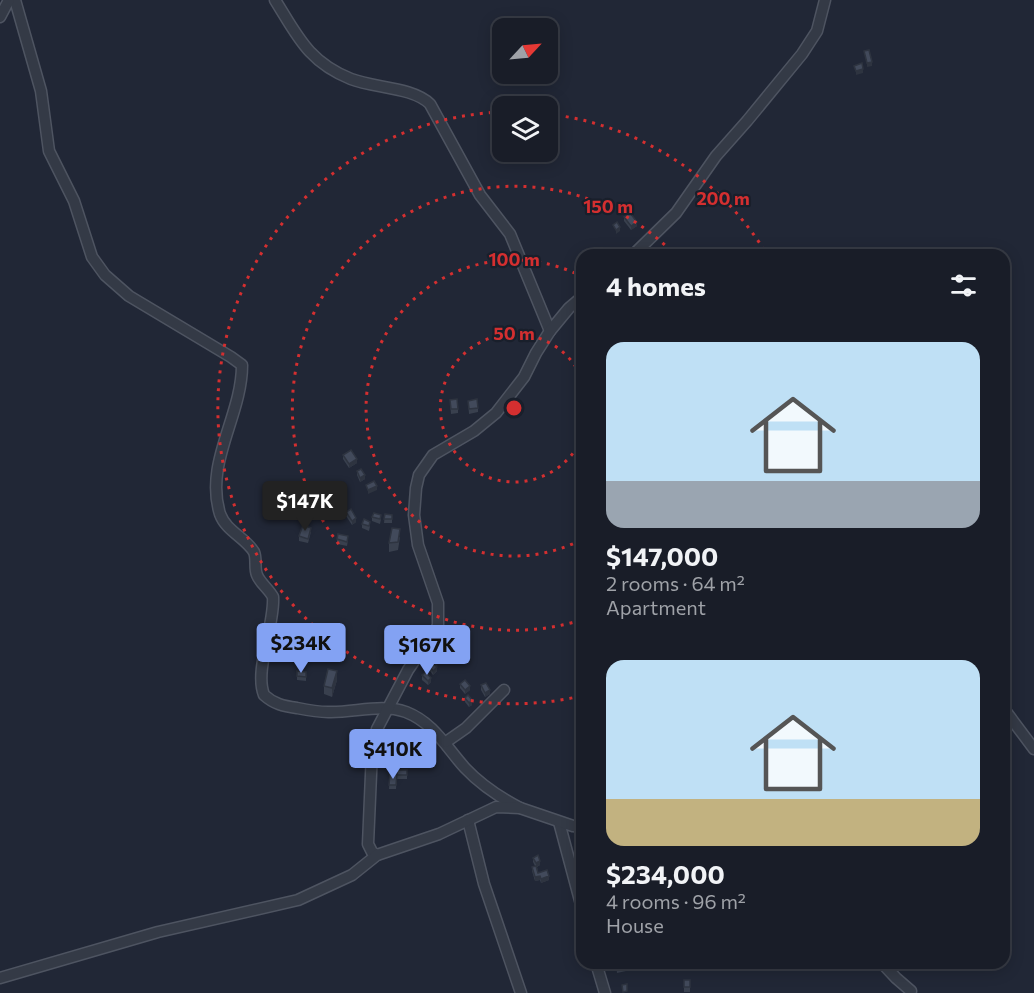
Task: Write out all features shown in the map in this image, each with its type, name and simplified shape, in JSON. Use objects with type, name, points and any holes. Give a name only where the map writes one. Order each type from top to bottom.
[{"type":"street","points":[[0,17],[9,0]]},
{"type":"street","points":[[15,0],[42,91],[48,147],[74,201],[86,241],[98,266],[114,285],[129,296],[242,365],[237,407],[224,446],[216,486],[222,519],[252,550],[256,558],[256,575],[273,597],[272,618],[261,678],[264,695],[276,704],[319,711],[386,709],[405,712],[424,721],[446,742],[466,768],[502,799],[520,808],[576,826]]},
{"type":"street","points":[[275,0],[302,44],[334,71],[369,84],[418,94],[430,104],[480,195],[510,234],[550,331]]},
{"type":"street","points":[[639,249],[676,213],[716,156],[802,54],[817,31],[825,0]]},
{"type":"street","points":[[377,855],[372,852],[368,844],[372,751],[377,729],[408,670],[438,626],[438,603],[423,561],[416,525],[416,488],[419,475],[433,455],[474,430],[496,413],[524,377],[536,352],[550,331],[576,302]]},
{"type":"street","points":[[446,742],[466,728],[504,690]]},
{"type":"street","points":[[1010,717],[1034,749]]},
{"type":"street","points":[[0,978],[158,932],[298,900],[352,875],[377,855],[439,834],[496,807],[520,808]]},
{"type":"street","points":[[468,820],[484,884],[520,993]]},
{"type":"street","points":[[559,822],[576,886]]},
{"type":"street","points":[[598,969],[604,993]]},
{"type":"street","points":[[888,969],[911,991]]},
{"type":"building","points":[[869,50],[872,62],[867,63],[864,51]]},
{"type":"building","points":[[862,63],[863,69],[856,71],[854,66]]},
{"type":"building","points":[[630,213],[637,222],[631,226],[624,217]]},
{"type":"building","points":[[617,222],[620,227],[616,230],[613,225]]},
{"type":"building","points":[[457,399],[458,409],[451,409],[450,400]]},
{"type":"building","points":[[477,399],[478,408],[469,409],[468,401]]},
{"type":"building","points":[[351,450],[357,459],[349,464],[343,455]]},
{"type":"building","points":[[361,469],[365,475],[360,478],[357,471]]},
{"type":"building","points":[[374,481],[377,486],[368,490],[366,485]]},
{"type":"building","points":[[351,509],[356,518],[352,521],[346,512]]},
{"type":"building","points":[[374,513],[381,515],[380,519],[372,517]]},
{"type":"building","points":[[385,514],[392,515],[392,519],[384,519]]},
{"type":"building","points":[[364,519],[370,522],[369,526],[362,524]]},
{"type":"building","points":[[303,525],[311,528],[308,539],[299,536]]},
{"type":"building","points":[[392,528],[400,529],[398,542],[389,543]]},
{"type":"building","points":[[338,534],[348,536],[347,542],[337,539]]},
{"type":"building","points":[[435,657],[438,661],[434,664],[437,667],[433,671],[427,663]]},
{"type":"building","points":[[328,669],[337,671],[332,688],[324,686]]},
{"type":"building","points":[[297,671],[306,672],[306,677],[297,676]]},
{"type":"building","points":[[426,672],[431,678],[428,681],[422,675]]},
{"type":"building","points":[[465,680],[470,686],[465,690],[460,684]]},
{"type":"building","points":[[486,683],[490,690],[485,693],[481,685]]},
{"type":"building","points":[[468,695],[472,700],[469,703],[465,698]]},
{"type":"building","points":[[397,770],[407,770],[407,775],[397,775]]},
{"type":"building","points":[[390,774],[397,774],[396,785],[389,785]]},
{"type":"building","points":[[538,855],[540,861],[536,863],[533,858]]},
{"type":"building","points":[[536,866],[538,873],[547,870],[549,876],[541,879],[540,876],[535,877],[532,867]]},
{"type":"building","points":[[684,980],[690,980],[690,987],[684,987]]},
{"type":"building","points":[[627,984],[627,991],[623,992],[622,985]]}]
